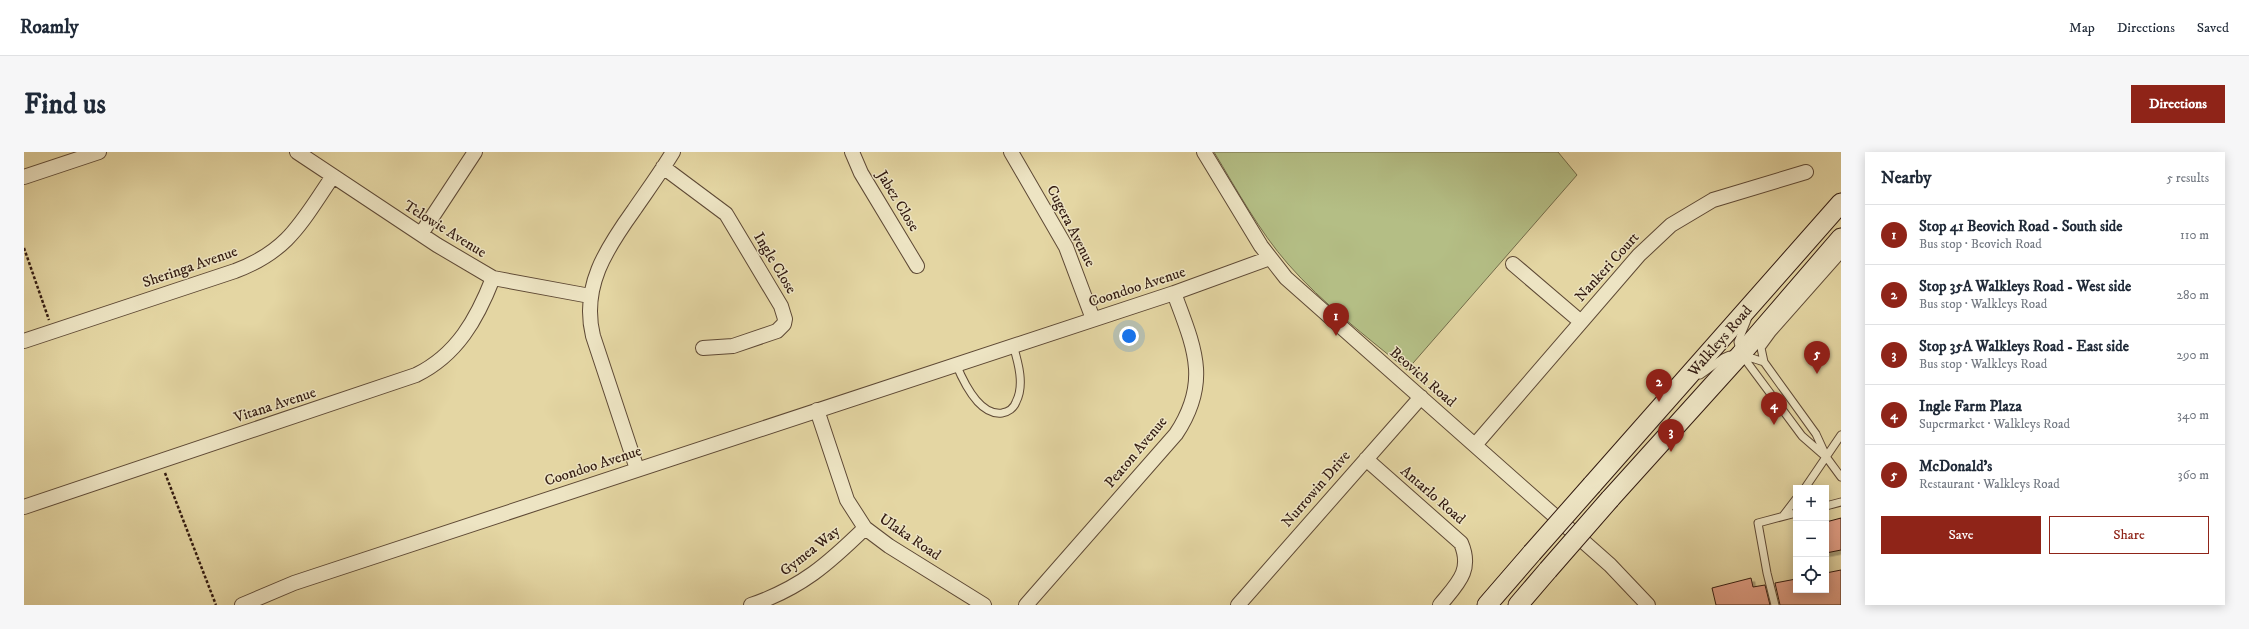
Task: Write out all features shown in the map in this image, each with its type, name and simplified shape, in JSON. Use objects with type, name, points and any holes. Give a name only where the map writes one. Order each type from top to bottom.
[{"type":"main road","name":"Walkleys Road","points":[[1487,605],[1841,202]]},
{"type":"main road","name":"Walkleys Road","points":[[1518,605],[1610,499],[1741,354],[1841,238]]},
{"type":"street","points":[[24,177],[99,152]]},
{"type":"street","name":"Telowie Avenue","points":[[297,152],[421,234],[493,278],[590,296]]},
{"type":"street","points":[[421,234],[475,152]]},
{"type":"street","points":[[637,469],[593,336],[589,316],[590,296],[595,274],[604,255],[673,152]]},
{"type":"street","name":"Jabez Close","points":[[852,152],[861,172],[917,266]]},
{"type":"street","name":"Cugera Avenue","points":[[1011,152],[1066,247],[1093,319]]},
{"type":"street","name":"Beovich Road","points":[[1204,152],[1270,258],[1303,294],[1475,444],[1621,575],[1648,605]]},
{"type":"street","name":"Ingle Close","points":[[663,167],[726,214],[781,306],[785,319],[781,328],[777,331],[732,346],[703,348]]},
{"type":"street","name":"Nankeri Court","points":[[1475,444],[1639,255],[1676,220],[1713,200],[1806,172]]},
{"type":"street","name":"Sheringa Avenue","points":[[24,342],[235,271],[266,257],[287,240],[333,176]]},
{"type":"street","name":"Coondoo Avenue","points":[[243,605],[294,583],[1174,293],[1270,258]]},
{"type":"street","points":[[1513,264],[1580,322]]},
{"type":"street","name":"Vitana Avenue","points":[[24,508],[378,389],[431,368],[449,354],[468,330],[479,312],[493,278]]},
{"type":"street","name":"Peaton Avenue","points":[[1026,605],[1176,434],[1189,412],[1196,391],[1196,368],[1187,330],[1174,293]]},
{"type":"street","name":"Nurrowin Drive","points":[[1238,605],[1421,397]]},
{"type":"street","name":"Ulaka Road","points":[[817,410],[847,500],[865,528],[889,546],[984,605]]},
{"type":"street","name":"Antarlo Road","points":[[1366,459],[1461,543],[1466,557],[1464,571],[1440,605]]},
{"type":"street","name":"Gymea Way","points":[[751,605],[779,601],[822,568],[865,528]]},
{"type":"lane","points":[[1841,255],[1772,332],[1761,348],[1764,362],[1816,434],[1827,458],[1841,477]]},
{"type":"lane","points":[[1757,298],[1738,342],[1741,354],[1802,436],[1827,458]]},
{"type":"lane","points":[[956,364],[971,392],[984,408],[995,412],[1005,412],[1016,403],[1020,388],[1018,365],[1013,345]]},
{"type":"lane","points":[[1680,386],[1702,374],[1724,356],[1741,354],[1764,362]]},
{"type":"lane","points":[[1807,485],[1827,458],[1841,435]]},
{"type":"lane","points":[[1829,505],[1841,502]]},
{"type":"lane","points":[[1784,516],[1793,504]]},
{"type":"lane","points":[[1775,605],[1767,573],[1758,523],[1793,514]]},
{"type":"path","points":[[24,248],[53,332]]},
{"type":"path","points":[[161,461],[216,605]]},
{"type":"green space","points":[[1214,152],[1558,152],[1577,175],[1407,370],[1330,306],[1301,279],[1267,238]]},
{"type":"building","points":[[1841,518],[1841,550],[1829,552],[1829,521]]},
{"type":"building","points":[[1841,570],[1841,605],[1780,605],[1775,583],[1793,580],[1793,593],[1829,593],[1829,572]]},
{"type":"building","points":[[1751,578],[1753,587],[1765,585],[1770,605],[1716,605],[1712,588]]},
{"type":"place","name":"Stop 41 Beovich Road - South side","points":[[1336,336]]},
{"type":"place","name":"McDonald's","points":[[1817,374]]},
{"type":"place","name":"Stop 35A Walkleys Road - West side","points":[[1659,402]]},
{"type":"place","name":"Ingle Farm Plaza","points":[[1774,425]]},
{"type":"place","name":"Stop 35A Walkleys Road - East side","points":[[1671,452]]}]
